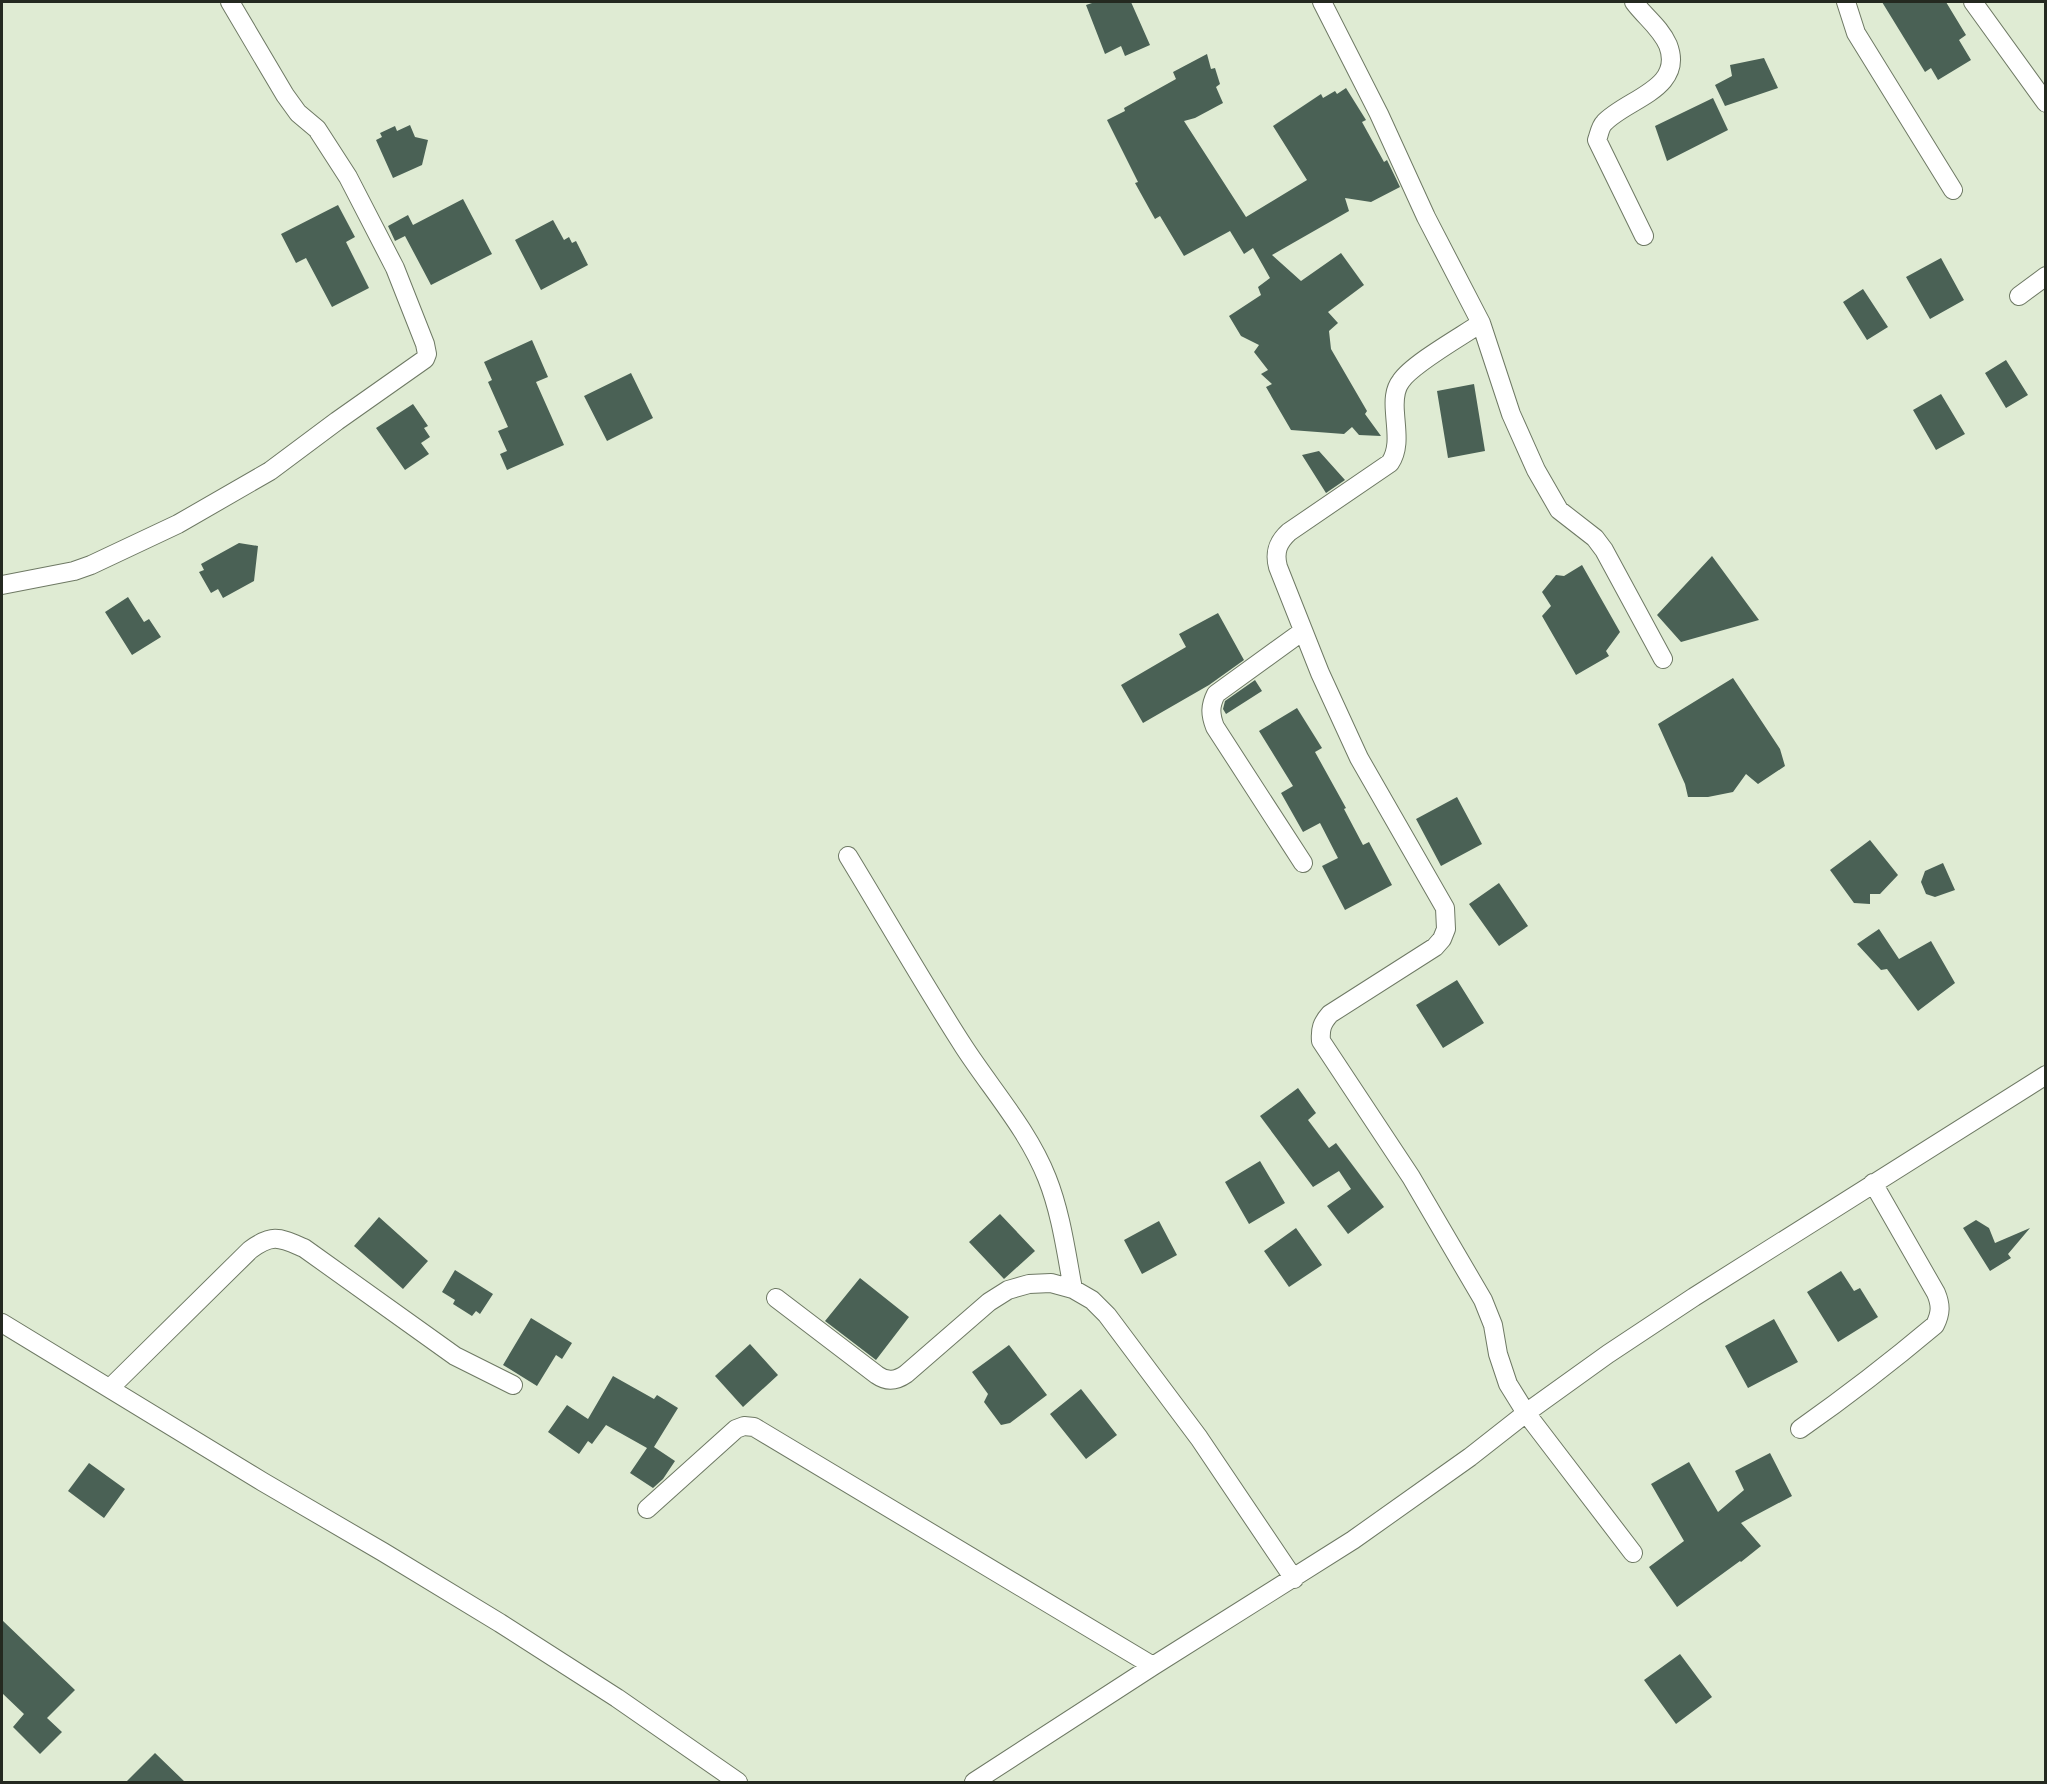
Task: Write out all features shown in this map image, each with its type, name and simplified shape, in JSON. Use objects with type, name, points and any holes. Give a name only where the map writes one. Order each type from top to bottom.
[{"type":"street","points":[[2,585],[74,571],[178,524],[270,471],[426,359],[428,354],[395,268],[348,177],[317,129],[298,113],[285,95],[230,2]]},
{"type":"street","points":[[1322,2],[1481,323],[1511,414],[1536,470],[1559,510],[1595,538],[1604,550],[1663,659]]},
{"type":"street","points":[[1634,2],[1655,24],[1668,46],[1671,63],[1668,76],[1648,93],[1602,124],[1597,140],[1644,236]]},
{"type":"street","points":[[1846,2],[1856,33],[1953,190]]},
{"type":"street","points":[[1973,2],[2046,103]]},
{"type":"street","points":[[2019,296],[2046,276]]},
{"type":"street","points":[[1481,323],[1411,369],[1400,381],[1394,404],[1396,450],[1390,463],[1289,532],[1279,544],[1276,559],[1278,567],[1338,715],[1382,801],[1445,908],[1447,918],[1442,939],[1435,947],[1330,1014],[1323,1022],[1320,1031],[1321,1041],[1411,1177],[1483,1300],[1493,1325],[1498,1354],[1508,1384],[1526,1413],[1633,1553]]},
{"type":"street","points":[[1303,631],[1216,694],[1211,704],[1211,716],[1215,727],[1303,863]]},
{"type":"street","points":[[849,856],[959,1038],[1038,1158],[1059,1218],[1073,1289]]},
{"type":"street","points":[[974,1782],[1153,1666],[1294,1579],[1412,1499],[1608,1354],[1694,1297],[2046,1076]]},
{"type":"street","points":[[1800,1429],[1887,1365],[1935,1325],[1939,1317],[1940,1309],[1936,1293],[1873,1184]]},
{"type":"street","points":[[110,1388],[250,1250],[270,1238],[280,1239],[304,1248],[455,1356],[513,1385]]},
{"type":"street","points":[[776,1298],[882,1379],[895,1380],[906,1374],[989,1302],[1008,1290],[1029,1284],[1051,1283],[1073,1289],[1092,1300],[1107,1315],[1200,1438],[1294,1579]]},
{"type":"street","points":[[2,1323],[500,1623],[617,1698],[738,1782]]},
{"type":"street","points":[[647,1509],[736,1429],[744,1426],[754,1427],[1153,1666]]},
{"type":"building","points":[[1095,2],[1131,2],[1150,45],[1125,56],[1121,46],[1105,54],[1086,5]]},
{"type":"building","points":[[1882,2],[1946,2],[1966,35],[1959,40],[1971,60],[1938,80],[1931,68],[1925,72]]},
{"type":"building","points":[[1207,54],[1211,69],[1215,68],[1220,84],[1216,87],[1223,103],[1195,118],[1184,121],[1246,217],[1307,180],[1273,126],[1321,94],[1323,98],[1335,91],[1337,94],[1346,88],[1366,120],[1362,122],[1384,162],[1387,160],[1400,187],[1371,202],[1345,198],[1349,211],[1272,255],[1301,281],[1341,253],[1364,285],[1328,312],[1338,323],[1329,331],[1331,349],[1367,411],[1365,414],[1381,436],[1359,435],[1352,427],[1344,434],[1291,430],[1266,387],[1272,384],[1261,374],[1268,370],[1254,352],[1259,345],[1241,336],[1229,316],[1261,295],[1258,287],[1270,278],[1253,248],[1244,254],[1230,231],[1184,256],[1160,216],[1155,219],[1135,183],[1138,182],[1107,120],[1176,79],[1173,72]]},
{"type":"building","points":[[1764,58],[1778,88],[1725,106],[1715,85],[1732,76],[1730,65]]},
{"type":"building","points":[[1713,98],[1728,130],[1667,161],[1655,126]]},
{"type":"building","points":[[410,125],[415,137],[428,140],[422,165],[393,178],[376,140],[382,137],[380,133],[395,126],[397,131]]},
{"type":"building","points":[[463,199],[492,254],[431,285],[405,236],[395,241],[388,226],[408,215],[413,225]]},
{"type":"building","points":[[338,205],[355,237],[346,242],[369,288],[332,307],[306,258],[296,263],[281,234]]},
{"type":"building","points":[[553,220],[564,240],[569,237],[572,243],[576,241],[588,265],[541,290],[515,240]]},
{"type":"building","points":[[1941,258],[1964,300],[1930,319],[1906,277]]},
{"type":"building","points":[[1863,289],[1888,327],[1867,340],[1843,302]]},
{"type":"building","points":[[532,340],[548,377],[536,382],[564,445],[507,470],[500,454],[507,451],[498,431],[508,427],[488,382],[492,380],[484,362]]},
{"type":"building","points":[[2006,360],[2028,395],[2006,408],[1985,373]]},
{"type":"building","points":[[631,373],[653,418],[607,441],[584,396]]},
{"type":"building","points":[[1474,384],[1485,451],[1448,458],[1437,391]]},
{"type":"building","points":[[1941,394],[1965,434],[1936,450],[1913,410]]},
{"type":"building","points":[[413,404],[428,426],[424,428],[430,437],[421,443],[429,454],[405,470],[376,428]]},
{"type":"building","points":[[1319,451],[1345,480],[1326,493],[1302,455]]},
{"type":"building","points":[[239,543],[258,546],[254,581],[223,598],[218,589],[211,593],[199,572],[204,570],[201,564]]},
{"type":"building","points":[[1712,556],[1759,620],[1681,642],[1657,615]]},
{"type":"building","points":[[1582,565],[1620,632],[1606,651],[1609,656],[1576,675],[1542,616],[1551,606],[1542,592],[1556,575],[1564,576]]},
{"type":"building","points":[[128,597],[144,622],[149,619],[161,637],[132,655],[105,612]]},
{"type":"building","points":[[1218,613],[1244,660],[1209,685],[1143,723],[1121,685],[1186,647],[1179,634]]},
{"type":"building","points":[[1733,678],[1780,749],[1785,766],[1758,784],[1746,774],[1733,792],[1708,797],[1688,797],[1685,784],[1658,724]]},
{"type":"building","points":[[1255,680],[1262,691],[1226,714],[1223,709],[1225,701]]},
{"type":"building","points":[[1297,708],[1322,748],[1315,752],[1346,808],[1344,809],[1363,845],[1369,842],[1392,885],[1345,910],[1322,866],[1338,858],[1320,823],[1303,832],[1281,793],[1293,786],[1259,731]]},
{"type":"building","points":[[1457,797],[1482,844],[1441,866],[1416,819]]},
{"type":"building","points":[[1870,840],[1898,875],[1880,894],[1870,894],[1870,904],[1854,903],[1830,870]]},
{"type":"building","points":[[1943,863],[1955,890],[1935,897],[1926,894],[1921,882],[1925,871]]},
{"type":"building","points":[[1499,883],[1528,926],[1499,946],[1469,904]]},
{"type":"building","points":[[1879,929],[1899,959],[1931,941],[1955,983],[1918,1011],[1887,969],[1881,970],[1857,944]]},
{"type":"building","points":[[1457,980],[1484,1023],[1443,1048],[1416,1005]]},
{"type":"building","points":[[1298,1088],[1316,1113],[1308,1120],[1329,1148],[1336,1143],[1384,1207],[1348,1234],[1327,1206],[1351,1189],[1339,1171],[1313,1187],[1260,1116]]},
{"type":"building","points":[[1260,1161],[1285,1203],[1249,1224],[1225,1182]]},
{"type":"building","points":[[1000,1214],[1035,1251],[1004,1279],[969,1242]]},
{"type":"building","points":[[379,1217],[428,1261],[403,1289],[354,1246]]},
{"type":"building","points":[[1976,1220],[1989,1228],[1995,1243],[2030,1228],[2008,1254],[2011,1258],[1990,1271],[1963,1228]]},
{"type":"building","points":[[1159,1221],[1177,1255],[1142,1274],[1124,1240]]},
{"type":"building","points":[[1296,1228],[1322,1265],[1289,1287],[1264,1251]]},
{"type":"building","points":[[455,1270],[493,1294],[480,1314],[476,1311],[472,1316],[453,1304],[455,1300],[442,1292]]},
{"type":"building","points":[[1841,1271],[1854,1291],[1860,1288],[1878,1317],[1838,1342],[1807,1292]]},
{"type":"building","points":[[860,1278],[909,1317],[876,1360],[825,1321]]},
{"type":"building","points":[[531,1318],[572,1343],[562,1359],[556,1355],[537,1386],[503,1365]]},
{"type":"building","points":[[1774,1319],[1798,1362],[1748,1388],[1725,1346]]},
{"type":"building","points":[[750,1344],[778,1375],[743,1407],[715,1376]]},
{"type":"building","points":[[1009,1345],[1047,1395],[1010,1423],[1001,1425],[984,1402],[988,1394],[972,1372]]},
{"type":"building","points":[[613,1376],[654,1399],[657,1395],[678,1408],[654,1447],[675,1461],[663,1479],[653,1488],[630,1473],[647,1448],[606,1425],[592,1444],[588,1441],[579,1454],[548,1432],[567,1405],[588,1419]]},
{"type":"building","points":[[1081,1389],[1117,1435],[1086,1459],[1050,1414]]},
{"type":"building","points":[[1770,1453],[1792,1496],[1741,1523],[1761,1546],[1677,1607],[1649,1567],[1684,1541],[1651,1484],[1689,1462],[1718,1512],[1744,1490],[1735,1471]]},
{"type":"building","points":[[89,1463],[125,1489],[104,1518],[68,1491]]},
{"type":"building","points":[[2,1620],[75,1690],[47,1718],[62,1732],[40,1754],[13,1727],[24,1714],[2,1693]]},
{"type":"building","points":[[1680,1654],[1712,1697],[1676,1724],[1644,1680]]},
{"type":"building","points":[[155,1753],[185,1782],[126,1782]]}]
